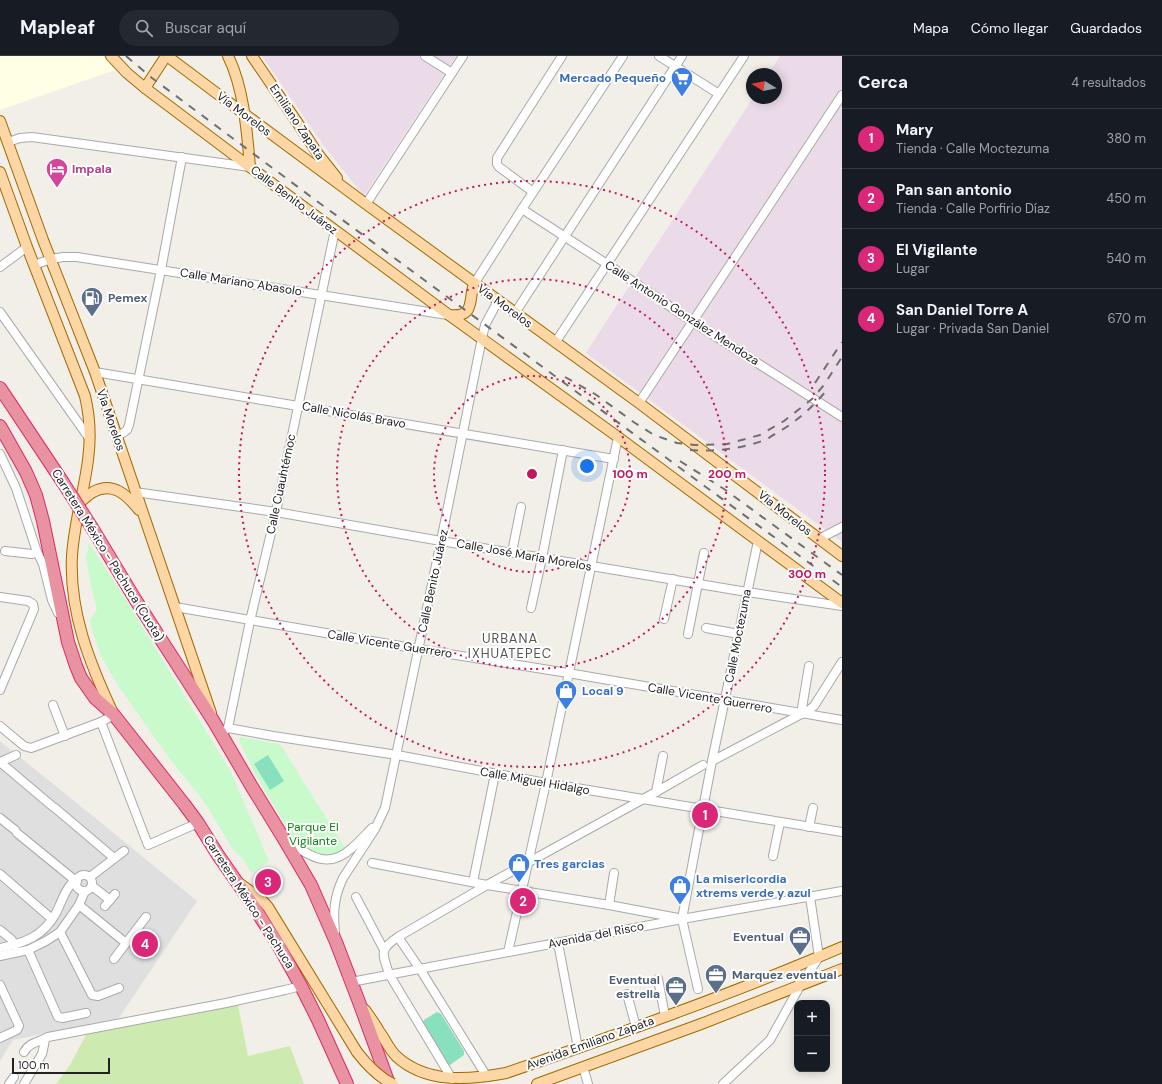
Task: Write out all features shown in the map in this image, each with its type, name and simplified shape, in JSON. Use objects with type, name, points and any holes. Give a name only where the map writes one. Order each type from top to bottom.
[{"type":"highway","name":"Carretera México - Pachuca (Cuota)","points":[[0,388],[62,481],[135,599],[214,722]]},
{"type":"highway","points":[[0,426],[26,472],[36,496],[43,522],[64,628],[81,678],[95,698],[114,715]]},
{"type":"highway","name":"Carretera México - Pachuca","points":[[114,715],[198,823],[277,943],[318,1020],[347,1084]]},
{"type":"highway","points":[[214,722],[224,731],[252,787],[310,885],[336,942],[389,1084]]},
{"type":"main road","name":"Calle Benito Juárez","points":[[111,56],[145,88],[250,167],[842,603]]},
{"type":"main road","points":[[145,88],[167,56]]},
{"type":"main road","name":"Vía Morelos","points":[[167,56],[474,284],[639,403],[842,556]]},
{"type":"main road","points":[[228,56],[236,75],[244,114],[250,167]]},
{"type":"main road","name":"Emiliano Zapata","points":[[252,56],[318,154],[344,188]]},
{"type":"main road","name":"Vía Morelos","points":[[0,121],[95,372],[214,722]]},
{"type":"main road","name":"Vía Morelos","points":[[0,172],[27,247],[85,396],[88,411],[88,460],[72,556],[73,599],[84,646],[99,684],[114,715]]},
{"type":"main road","points":[[27,247],[44,240]]},
{"type":"main road","points":[[449,315],[460,314],[468,310],[472,302],[472,290],[474,284]]},
{"type":"main road","points":[[80,502],[93,492],[102,489],[108,488],[120,491],[130,499],[146,520]]},
{"type":"main road","points":[[236,881],[268,907],[358,1052],[374,1072],[393,1084]]},
{"type":"main road","name":"Avenida Emiliano Zapata","points":[[359,1002],[387,1045],[407,1065],[421,1072],[452,1079],[487,1077],[506,1073],[701,1004],[795,968],[842,948]]},
{"type":"main road","name":"Avenida Emiliano Zapata","points":[[537,1084],[701,1024],[842,969]]},
{"type":"street","points":[[425,56],[452,73]]},
{"type":"street","points":[[366,204],[463,56]]},
{"type":"street","points":[[533,192],[499,167],[497,161],[499,155],[562,56]]},
{"type":"street","points":[[474,284],[623,56]]},
{"type":"street","points":[[659,56],[719,94]]},
{"type":"street","points":[[515,313],[682,56]]},
{"type":"street","points":[[555,343],[744,56]]},
{"type":"street","points":[[639,403],[842,95]]},
{"type":"street","points":[[8,142],[20,138],[32,137],[250,167]]},
{"type":"street","points":[[117,437],[127,430],[161,270],[182,157]]},
{"type":"street","name":"Calle Antonio González Mendoza","points":[[522,209],[842,418]]},
{"type":"street","name":"Calle Cuauhtémoc","points":[[224,731],[276,512],[335,230]]},
{"type":"street","points":[[0,267],[27,247]]},
{"type":"street","name":"Calle Mariano Abasolo","points":[[34,265],[51,259],[77,257],[449,315]]},
{"type":"street","name":"Calle Benito Juárez","points":[[336,942],[334,908],[335,898],[339,887],[343,878],[375,829],[385,808],[482,338],[485,325],[498,301]]},
{"type":"street","points":[[0,312],[89,438]]},
{"type":"street","name":"Calle Nicolás Bravo","points":[[95,372],[614,459]]},
{"type":"street","points":[[508,952],[546,783],[618,437]]},
{"type":"street","points":[[531,608],[563,450]]},
{"type":"street","points":[[0,454],[16,488],[37,552],[43,564],[52,600],[64,628]]},
{"type":"street","name":"Calle José María Morelos","points":[[135,492],[276,512],[673,580],[842,606]]},
{"type":"street","points":[[512,552],[521,508]]},
{"type":"street","points":[[819,539],[842,527]]},
{"type":"street","name":"Calle Moctezuma","points":[[698,989],[682,918],[712,761],[758,542]]},
{"type":"street","points":[[4,551],[32,554],[37,552]]},
{"type":"street","points":[[688,634],[704,553]]},
{"type":"street","points":[[664,619],[673,580]]},
{"type":"street","points":[[0,597],[28,601],[33,604],[34,610],[0,690]]},
{"type":"street","name":"Calle Vicente Guerrero","points":[[175,607],[250,621],[842,720]]},
{"type":"street","points":[[706,628],[739,634]]},
{"type":"street","points":[[712,761],[809,710],[814,706],[842,662]]},
{"type":"street","points":[[801,714],[809,666]]},
{"type":"street","points":[[53,705],[65,736]]},
{"type":"street","points":[[0,726],[24,746],[29,748],[65,736],[101,722],[114,715]]},
{"type":"street","points":[[101,722],[148,845],[198,823]]},
{"type":"street","name":"Calle Miguel Hidalgo","points":[[224,731],[273,736],[397,755],[546,783],[842,832]]},
{"type":"street","points":[[16,756],[0,762],[114,858]]},
{"type":"street","points":[[656,792],[663,756]]},
{"type":"street","points":[[452,1079],[389,974],[383,955],[388,944],[398,936],[487,885],[703,765]]},
{"type":"street","points":[[473,882],[495,774]]},
{"type":"street","points":[[809,827],[813,808]]},
{"type":"street","points":[[0,818],[71,877],[75,881],[78,888],[82,891],[114,858],[124,851]]},
{"type":"street","name":"Calle Benito Juárez","points":[[284,839],[312,857],[324,860],[340,856],[352,849],[378,822]]},
{"type":"street","points":[[773,856],[780,822]]},
{"type":"street","points":[[372,863],[487,885],[682,918]]},
{"type":"street","points":[[608,905],[614,873]]},
{"type":"street","points":[[0,874],[52,919]]},
{"type":"street","points":[[0,948],[25,942],[46,927],[56,913],[67,888],[80,877],[85,875],[89,885],[110,900]]},
{"type":"street","points":[[0,956],[28,950],[57,934],[79,905],[89,885]]},
{"type":"street","name":"Avenida del Risco","points":[[351,982],[682,918],[842,891]]},
{"type":"street","points":[[356,897],[384,950]]},
{"type":"street","points":[[723,1084],[770,1040],[800,986],[819,957],[810,897]]},
{"type":"street","points":[[79,905],[126,943]]},
{"type":"street","points":[[114,959],[146,917]]},
{"type":"street","points":[[46,927],[57,934],[92,995],[98,996],[119,988]]},
{"type":"street","points":[[0,930],[11,939],[15,945]]},
{"type":"street","points":[[398,936],[487,1077]]},
{"type":"street","points":[[558,943],[578,1048]]},
{"type":"street","points":[[28,950],[58,1017],[62,1018],[86,1013]]},
{"type":"street","points":[[795,968],[799,977],[800,986]]},
{"type":"street","points":[[658,979],[665,1016]]},
{"type":"street","points":[[0,985],[19,1026],[17,1030],[0,1038]]},
{"type":"street","points":[[24,1052],[26,1048],[32,1044],[48,1037],[233,1001],[301,986]]},
{"type":"street","points":[[627,994],[636,1027]]},
{"type":"street","points":[[24,1084],[42,1054],[45,1039]]},
{"type":"street","points":[[583,1067],[588,1084]]},
{"type":"street","points":[[9,1084],[14,1077]]},
{"type":"shaded area","points":[[0,56],[103,56],[115,70],[0,110]]},
{"type":"shaded area","points":[[262,56],[456,56],[364,196],[324,146]]},
{"type":"shaded area","points":[[780,56],[842,56],[842,542],[586,353],[749,104],[782,104],[782,68],[772,68]]},
{"type":"shaded area","points":[[0,741],[197,901],[119,1018],[13,1040],[0,1061]]},
{"type":"green space","points":[[89,543],[120,590],[231,772],[269,861],[251,873],[243,859],[232,848],[205,803],[167,755],[119,687],[101,656],[90,620],[97,609],[86,559]]},
{"type":"green space","name":"Parque El Vigilante","points":[[240,737],[280,744],[345,848],[341,854],[324,858],[298,847],[256,776],[239,741]]},
{"type":"green space","points":[[268,755],[284,781],[270,790],[254,764]]},
{"type":"green space","points":[[238,1005],[248,1056],[290,1046],[304,1084],[56,1084],[71,1063],[87,1033]]},
{"type":"green space","points":[[437,1012],[441,1014],[464,1051],[464,1055],[450,1065],[447,1064],[422,1025],[424,1020]]},
{"type":"railway","points":[[126,56],[152,78],[314,199],[842,587]]},
{"type":"railway","points":[[815,383],[842,342]]},
{"type":"railway","points":[[565,377],[595,394],[654,435],[677,443],[695,445],[727,444],[760,435],[784,421],[812,399],[824,385],[842,357]]},
{"type":"railway","points":[[690,450],[708,451],[726,449],[766,440],[796,420],[826,391]]},
{"type":"railway","points":[[680,461],[724,489],[842,575]]},
{"type":"place","name":"Mercado Pequeño","points":[[682,98]]},
{"type":"place","name":"Impala","points":[[57,188]]},
{"type":"place","name":"Pemex","points":[[92,318]]},
{"type":"place","name":"Local 9","points":[[566,710]]},
{"type":"place","name":"Mary","points":[[705,815]]},
{"type":"place","name":"El Vigilante","points":[[268,882]]},
{"type":"place","name":"Tres garcias","points":[[519,884]]},
{"type":"place","name":"Pan san antonio","points":[[523,901]]},
{"type":"place","name":"La misericordia xtrems verde y azul","points":[[680,906]]},
{"type":"place","name":"San Daniel Torre A","points":[[145,944]]},
{"type":"place","name":"Eventual","points":[[800,956]]},
{"type":"place","name":"Marquez eventual","points":[[716,994]]},
{"type":"place","name":"Eventual estrella","points":[[676,1006]]},
{"type":"district","name":"URBANA IXHUATEPEC","points":[[510,646]]}]
